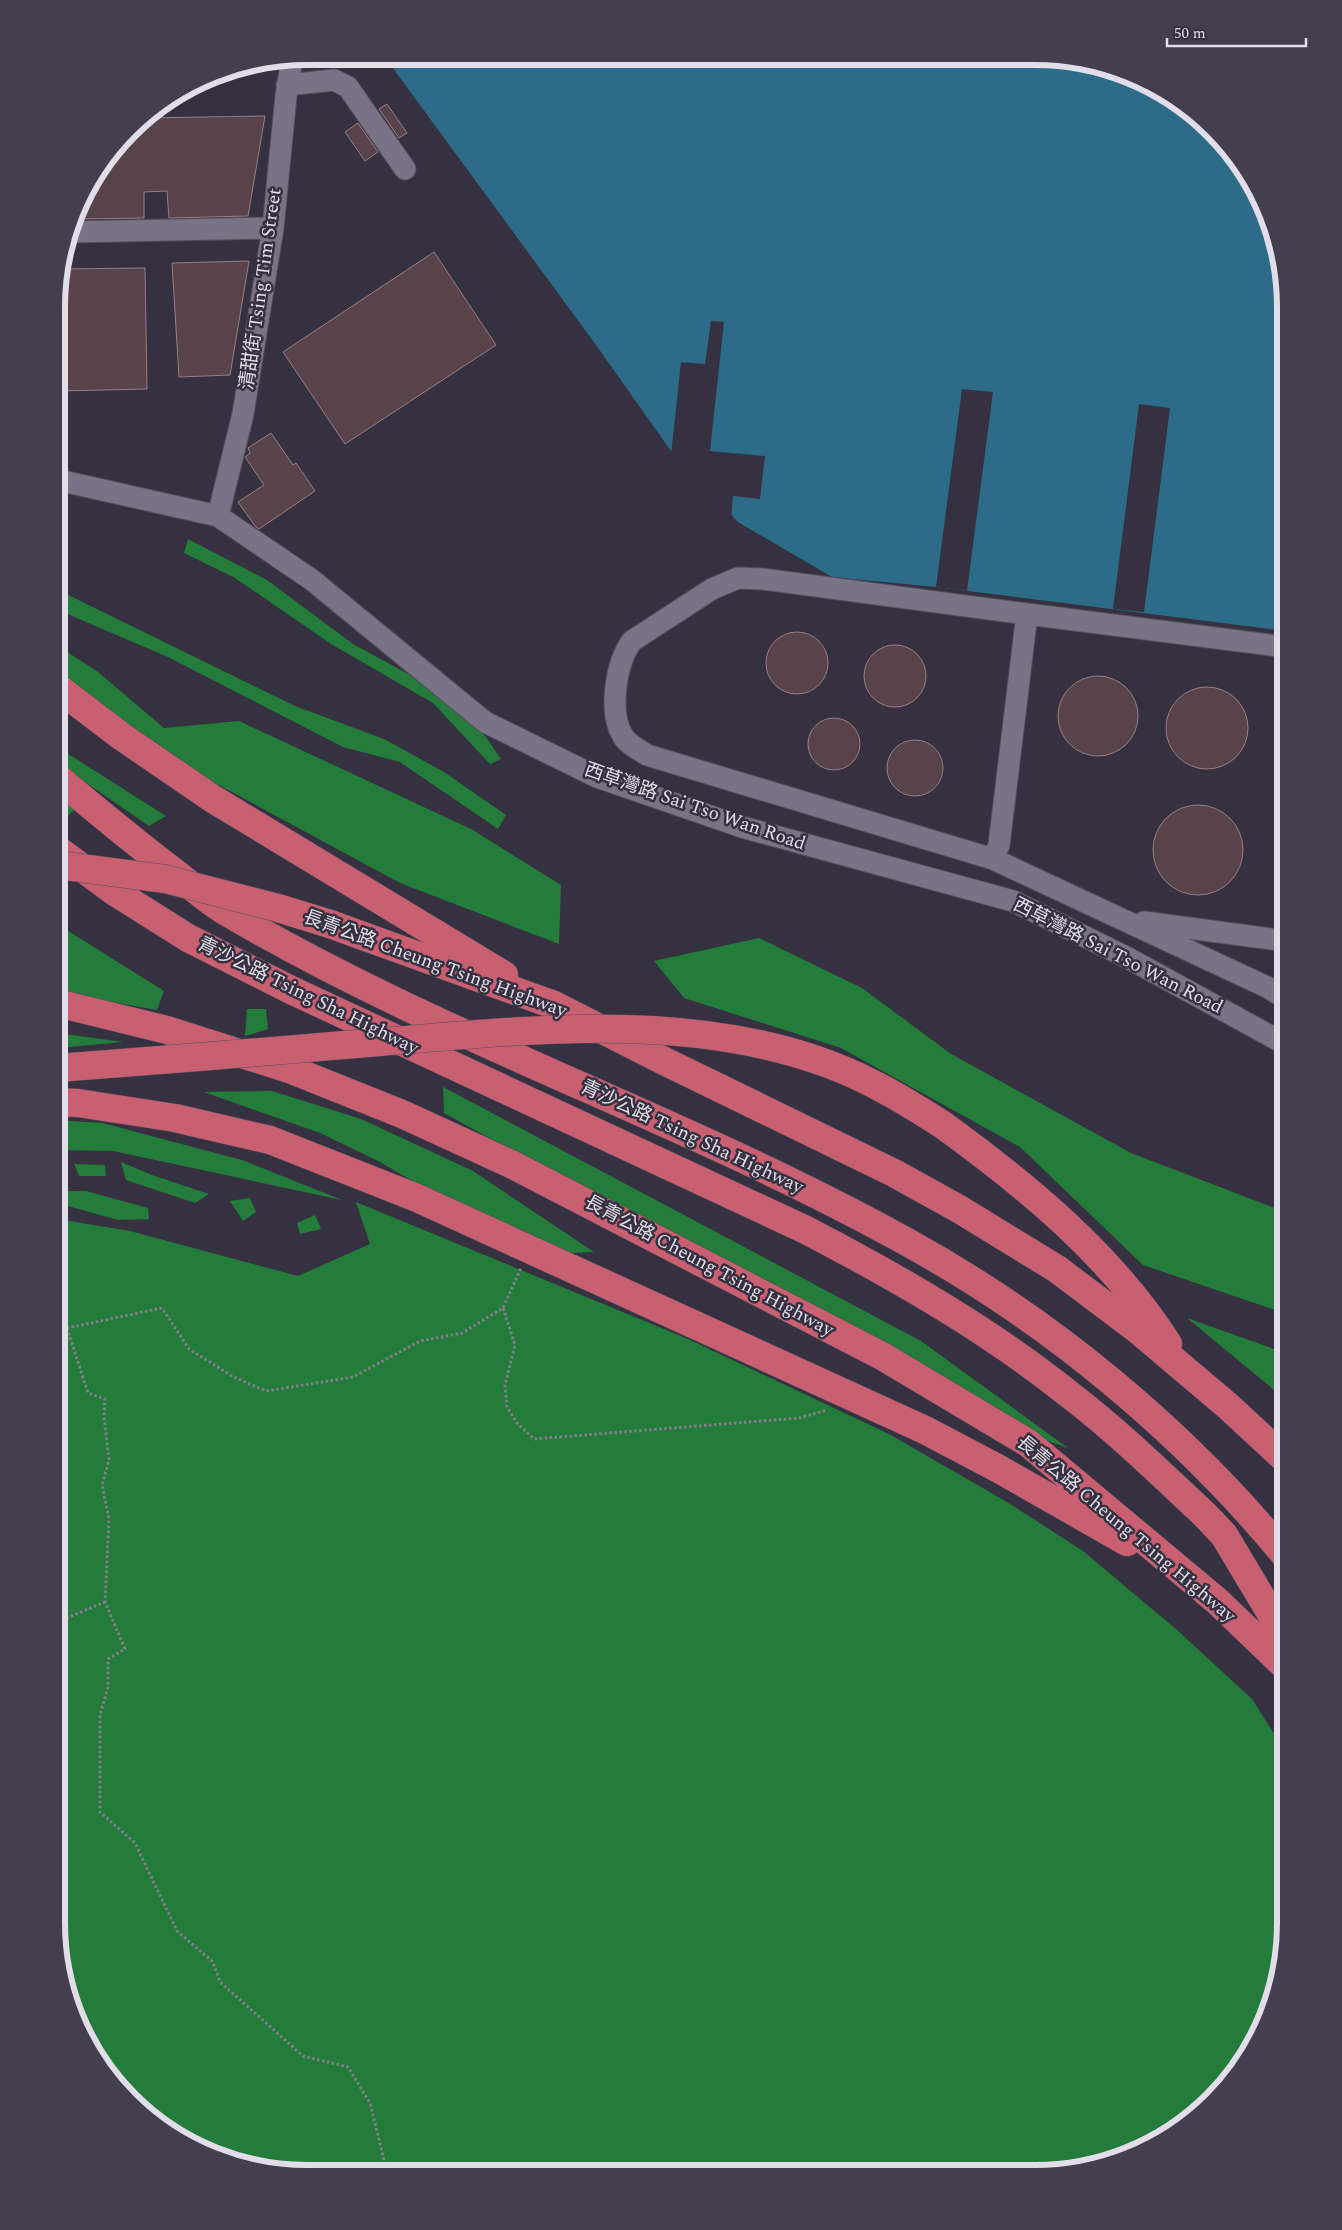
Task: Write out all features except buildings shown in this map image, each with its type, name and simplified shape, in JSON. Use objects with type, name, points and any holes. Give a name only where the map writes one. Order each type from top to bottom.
[{"type":"highway","points":[[65,693],[121,736],[220,804],[554,1005]]},
{"type":"highway","name":"青沙公路 Tsing Sha Highway","points":[[65,784],[139,846],[221,909],[384,998],[578,1083],[822,1197],[910,1243],[1000,1299],[1094,1366],[1186,1447],[1261,1525],[1277,1545]]},
{"type":"highway","name":"青沙公路 Tsing Sha Highway","points":[[65,855],[115,892],[188,938],[282,986],[806,1230],[890,1274],[980,1330],[1071,1395],[1165,1477],[1224,1535]]},
{"type":"highway","name":"長青公路 Cheung Tsing Highway","points":[[65,866],[165,879],[278,908],[330,924],[554,1005],[894,1173],[959,1209],[1057,1269],[1182,1366],[1277,1451]]},
{"type":"highway","name":"長青公路 Cheung Tsing Highway","points":[[65,1005],[167,1030],[292,1070],[402,1114],[546,1181],[882,1356],[1028,1443],[1193,1580],[1277,1659]]},
{"type":"highway","points":[[65,1067],[477,1034],[567,1030],[616,1030],[691,1034],[727,1039],[797,1054],[852,1074],[889,1092],[943,1125],[987,1157],[1081,1239],[1149,1314],[1182,1366]]},
{"type":"highway","points":[[65,1102],[175,1118],[270,1140],[417,1198],[925,1430],[999,1469],[1193,1580]]},
{"type":"highway","name":"長青公路 Cheung Tsing Highway","points":[[1224,1535],[1277,1624]]},
{"type":"street","name":"清甜街 Tsing Tim Street","points":[[218,516],[243,414],[273,228],[287,85],[291,66]]},
{"type":"street","points":[[287,85],[334,80],[348,87],[406,169]]},
{"type":"street","points":[[77,232],[273,228]]},
{"type":"street","name":"西草灣路 Sai Tso Wan Road","points":[[65,482],[125,497],[218,516],[312,580],[485,722],[598,777],[742,828],[1013,901],[1128,958],[1277,1039]]},
{"type":"street","points":[[1277,646],[762,579],[738,578],[712,589],[632,641],[624,652],[613,708],[623,737],[647,755],[993,859],[1277,993]]},
{"type":"street","points":[[993,859],[999,845],[1027,614]]},
{"type":"street","points":[[1122,919],[1277,940]]},
{"type":"path","points":[[385,2165],[370,2103],[348,2067],[303,2056],[220,1982],[213,1962],[177,1931],[135,1843],[100,1812],[100,1715],[108,1688],[108,1659],[125,1649],[105,1602],[110,1519],[102,1486],[109,1460],[104,1416],[105,1399],[88,1393],[67,1328],[162,1308],[188,1349],[232,1376],[266,1391],[353,1377],[420,1341],[462,1333],[503,1308],[530,1248]]},
{"type":"path","points":[[503,1308],[515,1345],[505,1385],[507,1407],[517,1422],[534,1439],[799,1418]]},
{"type":"path","points":[[65,1619],[105,1602]]},
{"type":"green space","points":[[188,539],[267,580],[353,644],[463,704],[501,759],[490,764],[433,703],[331,644],[235,578],[184,553]]},
{"type":"green space","points":[[65,593],[295,706],[384,739],[444,772],[506,815],[498,829],[400,762],[343,747],[168,657],[65,613]]},
{"type":"green space","points":[[65,651],[98,672],[164,728],[239,721],[471,829],[561,885],[559,944],[400,883],[171,759],[65,686]]},
{"type":"green space","points":[[65,752],[166,816],[149,826],[65,768]]},
{"type":"green space","points":[[65,803],[74,810],[65,818]]},
{"type":"green space","points":[[65,930],[164,991],[157,1010],[89,998],[65,990]]},
{"type":"green space","points":[[759,938],[862,988],[951,1054],[1131,1153],[1277,1209],[1277,1311],[1143,1265],[1020,1147],[841,1048],[684,998],[654,961]]},
{"type":"green space","points":[[247,1009],[266,1009],[268,1029],[245,1036]]},
{"type":"green space","points":[[65,1034],[123,1042],[65,1047]]},
{"type":"green space","points":[[443,1087],[921,1341],[1068,1448],[1019,1431],[444,1113]]},
{"type":"green space","points":[[272,1091],[361,1119],[473,1171],[594,1252],[571,1253],[444,1199],[378,1161],[320,1133],[204,1092]]},
{"type":"green space","points":[[65,1121],[102,1123],[242,1160],[342,1200],[113,1151],[65,1150]]},
{"type":"green space","points":[[121,1162],[152,1175],[209,1194],[195,1203],[126,1180]]},
{"type":"green space","points":[[74,1164],[105,1165],[106,1176],[79,1176]]},
{"type":"green space","points":[[65,1191],[86,1191],[148,1208],[149,1219],[118,1220],[65,1205]]},
{"type":"green space","points":[[250,1198],[256,1212],[243,1221],[230,1201]]},
{"type":"green space","points":[[356,1202],[688,1339],[889,1434],[1007,1502],[1083,1551],[1177,1630],[1252,1699],[1277,1738],[1277,1923],[1275,1954],[1269,1985],[1252,2030],[1227,2070],[1206,2094],[1182,2115],[1142,2140],[1097,2157],[1066,2163],[1035,2165],[307,2165],[260,2160],[215,2147],[186,2133],[160,2115],[136,2094],[115,2070],[90,2030],[73,1985],[67,1954],[65,1923],[65,1220],[130,1231],[298,1276],[370,1244]]},
{"type":"green space","points":[[315,1215],[321,1229],[300,1234],[297,1223]]},
{"type":"green space","points":[[1187,1318],[1277,1350],[1277,1392]]},
{"type":"water","points":[[391,65],[1035,65],[1082,70],[1127,83],[1156,97],[1182,115],[1217,148],[1245,186],[1259,215],[1269,245],[1275,276],[1277,307],[1277,630],[936,587],[832,577],[738,522],[671,451],[596,345]]},
{"type":"pier","points":[[711,321],[724,322],[710,451],[765,456],[760,499],[733,496],[731,520],[671,455],[681,362],[705,364]]},
{"type":"pier","points":[[962,389],[993,392],[967,591],[936,587]]},
{"type":"pier","points":[[1139,404],[1170,408],[1144,612],[1113,609]]}]
